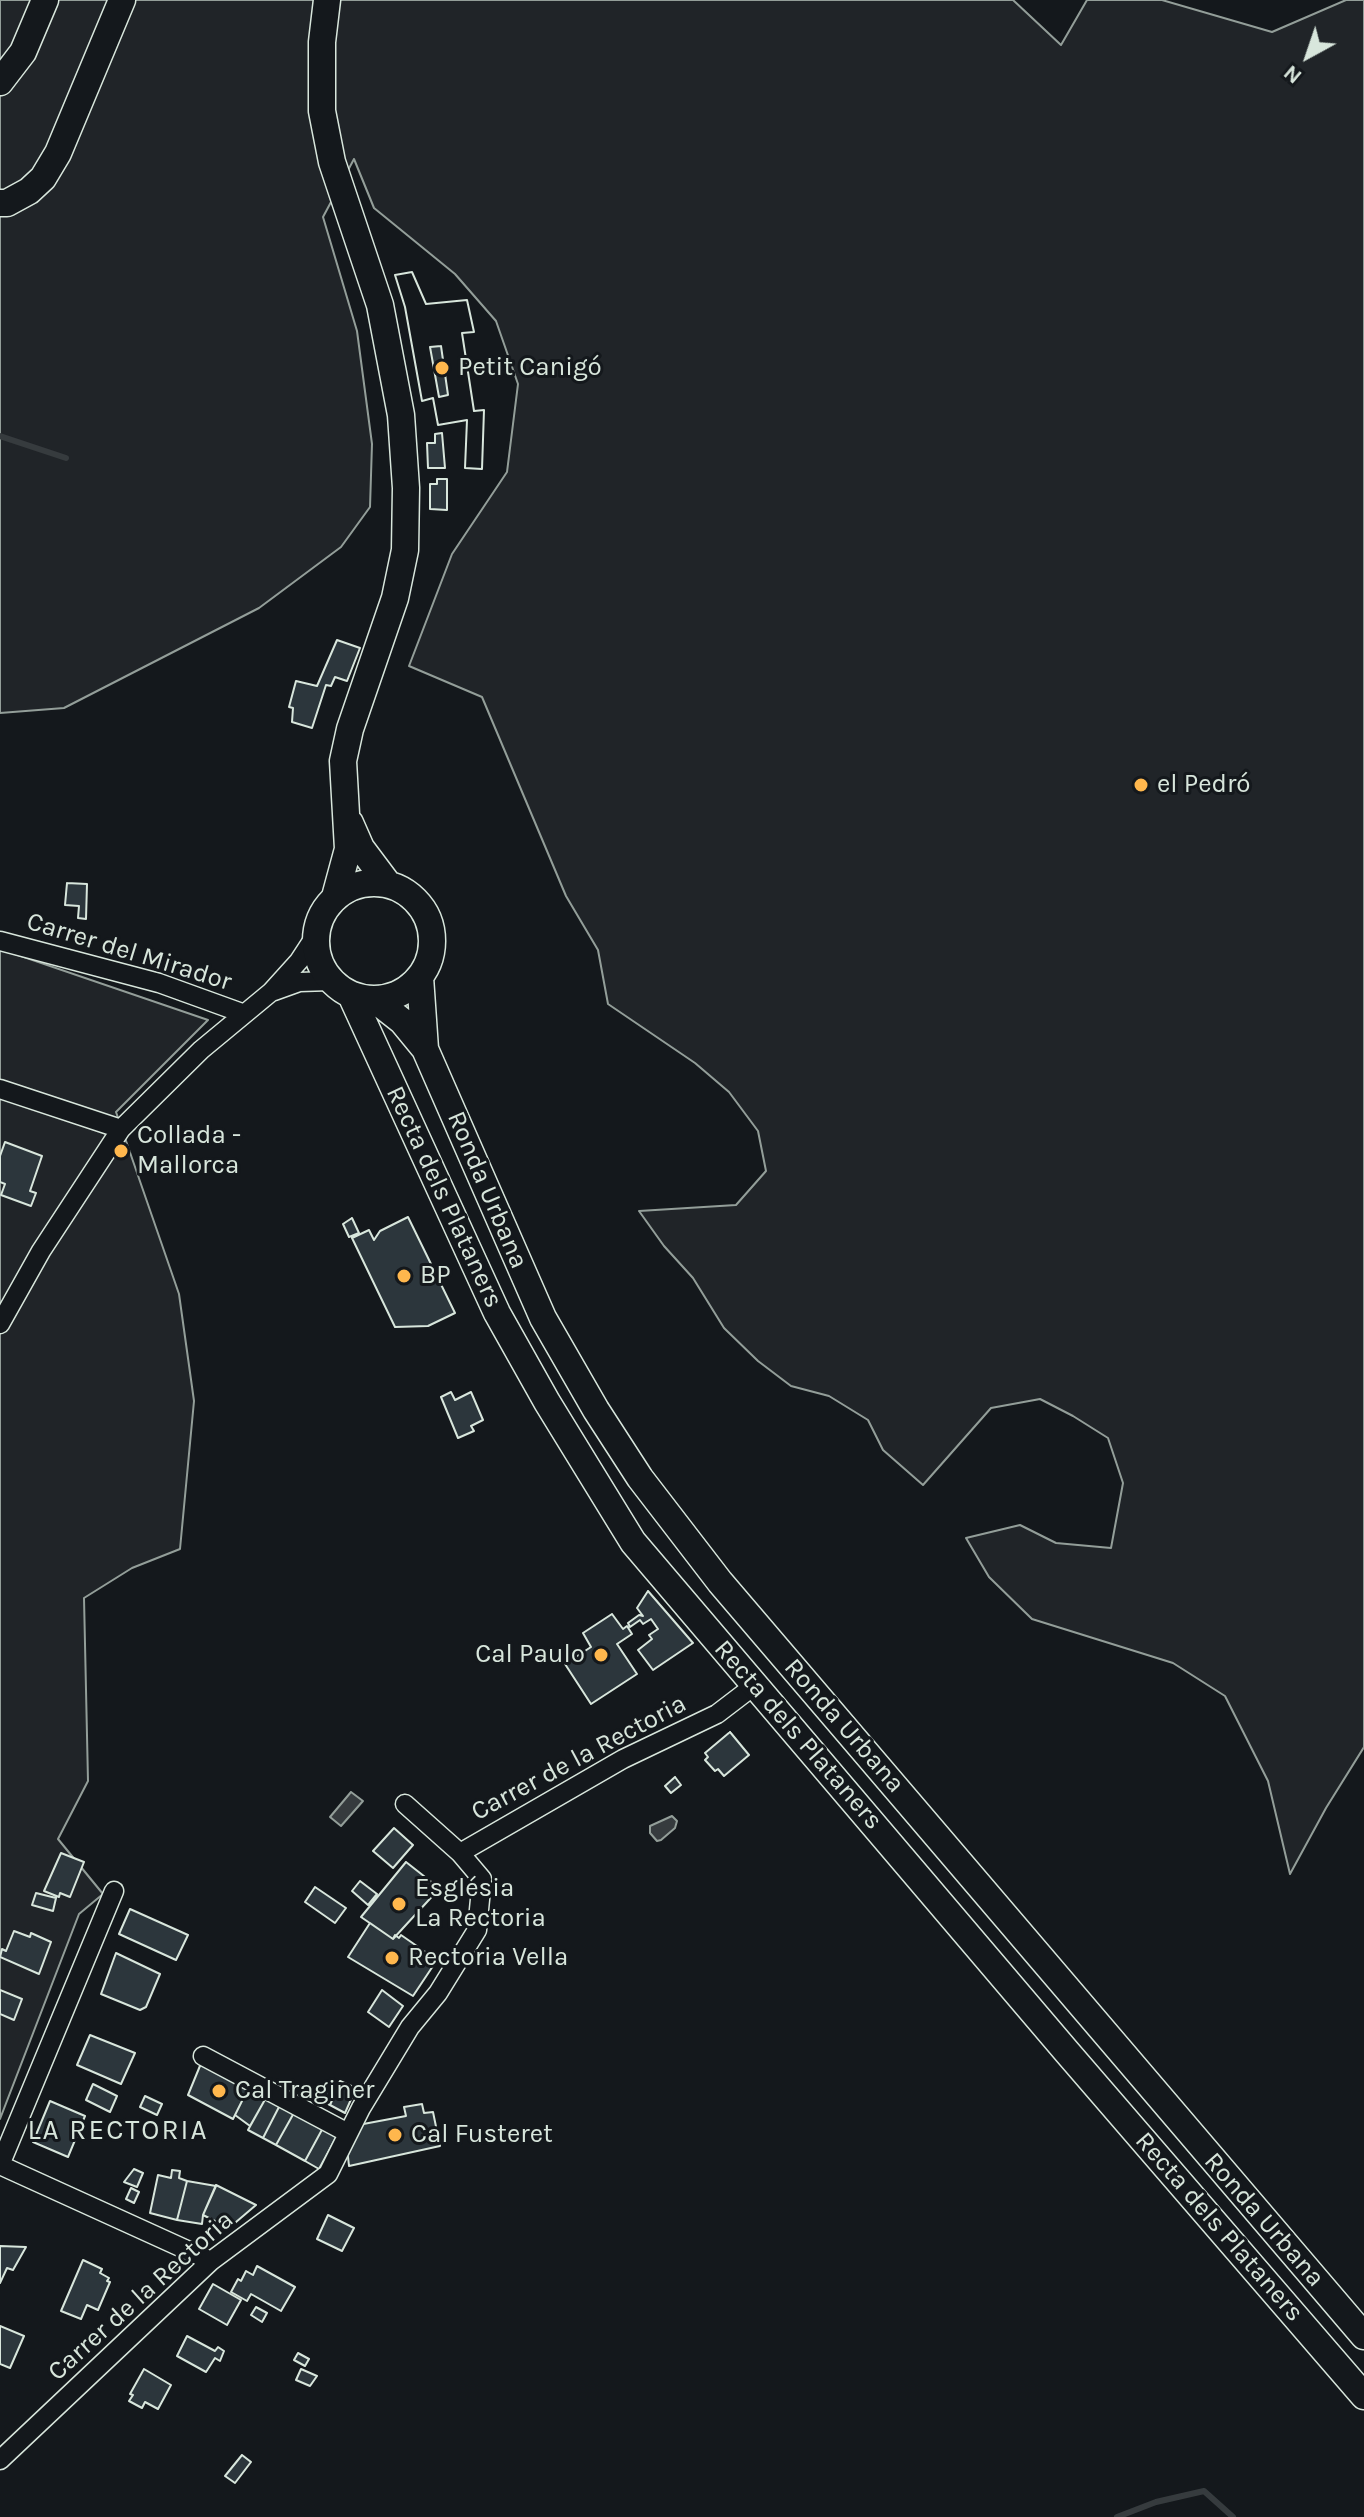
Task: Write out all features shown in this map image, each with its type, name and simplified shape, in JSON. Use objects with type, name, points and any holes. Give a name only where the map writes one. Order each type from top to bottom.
[{"type":"main road","points":[[0,82],[23,52],[45,0]]},
{"type":"main road","points":[[0,203],[7,203],[29,191],[43,178],[58,153],[122,0]]},
{"type":"main road","points":[[316,935],[320,919],[335,897],[348,849],[343,761],[350,729],[395,598],[405,550],[406,488],[401,415],[380,305],[332,162],[322,111],[322,42],[327,0]]},
{"type":"main road","name":"Ronda Urbana","points":[[348,819],[361,848],[388,884],[413,898],[429,922],[433,945],[429,962],[420,977],[425,1049]]},
{"type":"main road","points":[[335,897],[360,884],[388,884]]},
{"type":"main road","name":"Ronda Urbana","points":[[316,935],[319,959],[352,992],[402,1021],[425,1049],[543,1318],[640,1478],[720,1582],[1364,2336]]},
{"type":"main road","points":[[352,992],[405,991],[420,977]]},
{"type":"main road","name":"Recta dels Plataners","points":[[352,992],[497,1313],[547,1402],[633,1542],[1364,2396]]},
{"type":"street","points":[[0,1324],[41,1251],[121,1129],[156,1092],[242,1013],[271,992],[299,961],[316,935]]},
{"type":"street","name":"Carrer del Mirador","points":[[0,941],[159,983],[242,1013]]},
{"type":"street","points":[[271,992],[299,982],[352,992]]},
{"type":"street","points":[[0,1089],[121,1129]]},
{"type":"street","name":"Carrer de la Rectoria","points":[[0,2460],[211,2261],[328,2174],[361,2108],[410,2027],[438,1993],[477,1930],[482,1879],[460,1853],[623,1759],[717,1714],[755,1685]]},
{"type":"street","points":[[405,1804],[460,1853]]},
{"type":"street","points":[[114,1891],[0,2165],[211,2261]]},
{"type":"street","points":[[203,2056],[348,2133]]},
{"type":"shaded area","points":[[0,0],[1013,0],[1061,45],[1087,0],[1162,0],[1272,32],[1346,0],[1364,0],[1364,1747],[1290,1874],[1268,1781],[1225,1696],[1173,1663],[1032,1619],[989,1577],[966,1538],[1020,1525],[1056,1543],[1111,1548],[1123,1483],[1108,1438],[1040,1399],[991,1408],[923,1485],[883,1450],[868,1420],[829,1396],[791,1386],[758,1361],[724,1328],[693,1278],[664,1246],[639,1211],[736,1205],[766,1171],[758,1131],[729,1092],[695,1063],[608,1004],[598,950],[566,896],[482,697],[409,666],[452,554],[507,472],[518,384],[496,321],[455,274],[374,208],[354,159],[323,217],[357,331],[372,444],[370,507],[341,547],[259,608],[64,708],[0,713]]},
{"type":"shaded area","points":[[0,949],[208,1020],[116,1112],[179,1294],[194,1401],[180,1549],[132,1568],[84,1598],[88,1781],[58,1839],[103,1894],[79,1914],[0,2119]]},
{"type":"shaded area","points":[[351,1792],[363,1801],[341,1826],[330,1817]]},
{"type":"shaded area","points":[[672,1816],[677,1821],[675,1828],[657,1841],[650,1833],[650,1826]]},
{"type":"building","name":"Petit Canigó","points":[[412,272],[426,304],[467,300],[474,332],[462,333],[474,411],[484,410],[482,469],[465,468],[467,420],[438,425],[433,398],[422,401],[405,307],[395,275]],"holes":[[[441,346],[448,395],[439,397],[430,347]]]},
{"type":"building","name":"Petit Canigó","points":[[412,272],[426,304],[467,300],[474,332],[462,333],[474,411],[484,410],[482,469],[465,468],[467,420],[438,425],[433,398],[422,401],[405,307],[395,275]]},
{"type":"building","points":[[442,433],[445,468],[428,468],[427,443],[435,443],[435,434]]},
{"type":"building","points":[[437,479],[447,479],[447,510],[430,509],[430,484],[437,484]]},
{"type":"building","points":[[337,640],[360,648],[347,681],[335,677],[331,686],[326,685],[312,728],[292,722],[293,708],[289,707],[296,681],[317,686]]},
{"type":"building","points":[[67,883],[87,884],[86,919],[78,918],[79,906],[65,905]]},
{"type":"building","points":[[5,1142],[42,1156],[30,1191],[36,1193],[31,1206],[1,1195],[5,1184],[0,1182],[0,1156]]},
{"type":"building","name":"BP","points":[[408,1217],[455,1313],[428,1326],[395,1327],[352,1238],[369,1230],[374,1240],[380,1231]]},
{"type":"building","points":[[352,1218],[359,1233],[349,1237],[343,1224]]},
{"type":"building","points":[[451,1392],[455,1400],[471,1392],[483,1420],[471,1426],[474,1431],[458,1438],[441,1397]]},
{"type":"building","points":[[648,1591],[693,1643],[653,1670],[638,1650],[652,1639],[649,1635],[658,1629],[651,1619],[643,1624],[640,1620],[630,1627],[628,1623],[639,1615],[643,1616],[637,1608]]},
{"type":"building","name":"Cal Paulo","points":[[612,1614],[623,1629],[627,1626],[632,1634],[617,1644],[637,1674],[591,1704],[565,1664],[591,1647],[583,1633]]},
{"type":"building","points":[[730,1732],[749,1755],[724,1776],[705,1760],[708,1757],[705,1753]]},
{"type":"building","points":[[675,1777],[681,1785],[671,1793],[665,1786]]},
{"type":"building","points":[[394,1828],[413,1845],[393,1868],[373,1851]]},
{"type":"building","points":[[61,1853],[84,1862],[70,1897],[60,1893],[59,1897],[44,1891]]},
{"type":"building","name":"Església La Rectoria","points":[[406,1862],[438,1890],[393,1939],[361,1917]]},
{"type":"building","points":[[360,1881],[377,1894],[368,1905],[352,1891]]},
{"type":"building","points":[[315,1887],[346,1908],[335,1923],[305,1902]]},
{"type":"building","points":[[36,1893],[56,1898],[53,1911],[32,1905]]},
{"type":"building","points":[[130,1909],[188,1935],[176,1960],[119,1934]]},
{"type":"building","name":"Rectoria Vella","points":[[370,1923],[393,1939],[395,1935],[399,1938],[401,1935],[437,1960],[413,1996],[348,1957]]},
{"type":"building","points":[[14,1931],[30,1937],[31,1933],[51,1942],[39,1974],[0,1957],[2,1949],[6,1951]]},
{"type":"building","points":[[116,1953],[160,1974],[146,2007],[140,2010],[101,1994]]},
{"type":"building","points":[[0,1990],[22,1999],[14,2020],[0,2014]]},
{"type":"building","points":[[382,1990],[403,2006],[389,2027],[368,2012]]},
{"type":"building","points":[[90,2035],[135,2053],[121,2084],[77,2065]]},
{"type":"building","name":"Cal Traginer","points":[[202,2061],[249,2087],[233,2119],[188,2095]]},
{"type":"building","points":[[340,2081],[356,2088],[345,2113],[330,2105]]},
{"type":"building","points":[[325,2082],[338,2087],[330,2105],[317,2098]]},
{"type":"building","points":[[93,2084],[117,2096],[110,2112],[86,2100]]},
{"type":"building","points":[[249,2087],[267,2096],[250,2126],[235,2115]]},
{"type":"building","points":[[145,2096],[162,2104],[157,2115],[140,2107]]},
{"type":"building","points":[[267,2096],[281,2103],[263,2138],[248,2130]]},
{"type":"building","points":[[50,2101],[85,2116],[68,2157],[33,2142]]},
{"type":"building","points":[[281,2103],[295,2111],[276,2145],[263,2138]]},
{"type":"building","name":"Cal Fusteret","points":[[422,2104],[424,2113],[433,2112],[440,2146],[349,2166],[347,2148],[358,2125],[406,2116],[404,2107]]},
{"type":"building","points":[[295,2111],[324,2126],[305,2161],[276,2145]]},
{"type":"building","points":[[324,2126],[338,2134],[319,2169],[305,2161]]},
{"type":"building","points":[[134,2169],[143,2173],[137,2187],[124,2182]]},
{"type":"building","points":[[172,2170],[180,2171],[179,2178],[187,2181],[177,2220],[150,2213],[158,2175],[171,2178]]},
{"type":"building","points":[[187,2181],[216,2186],[202,2224],[177,2220]]},
{"type":"building","points":[[216,2185],[256,2205],[229,2228],[203,2215]]},
{"type":"building","points":[[131,2188],[139,2192],[134,2203],[126,2199]]},
{"type":"building","points":[[328,2215],[354,2228],[342,2251],[317,2239]]},
{"type":"building","points":[[0,2246],[26,2247],[13,2270],[7,2268],[0,2283]]},
{"type":"building","points":[[83,2260],[102,2269],[100,2273],[110,2282],[98,2310],[87,2305],[81,2319],[61,2311]]},
{"type":"building","points":[[257,2266],[295,2287],[281,2311],[251,2294],[247,2301],[231,2292],[246,2271],[253,2275]]},
{"type":"building","points":[[213,2284],[241,2300],[227,2325],[199,2309]]},
{"type":"building","points":[[256,2307],[267,2313],[262,2322],[251,2315]]},
{"type":"building","points":[[0,2326],[24,2336],[10,2368],[0,2364]]},
{"type":"building","points":[[187,2336],[215,2351],[218,2347],[224,2351],[220,2361],[215,2358],[206,2372],[177,2356]]},
{"type":"building","points":[[298,2353],[309,2359],[305,2366],[294,2360]]},
{"type":"building","points":[[144,2369],[171,2385],[158,2409],[145,2402],[142,2408],[129,2401]]},
{"type":"building","points":[[301,2369],[317,2376],[310,2386],[296,2380]]},
{"type":"building","points":[[242,2455],[251,2462],[235,2483],[225,2476]]},
{"type":"waterway","points":[[0,436],[66,458]]},
{"type":"waterway","points":[[1117,2517],[1156,2502],[1204,2491],[1233,2517]]},
{"type":"place","name":"Petit Canigó","points":[[442,368]]},
{"type":"place","name":"el Pedró","points":[[1141,785]]},
{"type":"place","name":"Collada - Mallorca","points":[[121,1151]]},
{"type":"place","name":"BP","points":[[404,1276]]},
{"type":"place","name":"Cal Paulo","points":[[601,1655]]},
{"type":"place","name":"Església La Rectoria","points":[[399,1904]]},
{"type":"place","name":"Rectoria Vella","points":[[392,1958]]},
{"type":"place","name":"Cal Traginer","points":[[219,2091]]},
{"type":"place","name":"Cal Fusteret","points":[[395,2135]]},
{"type":"district","name":"LA RECTORIA","points":[[118,2131]]}]
